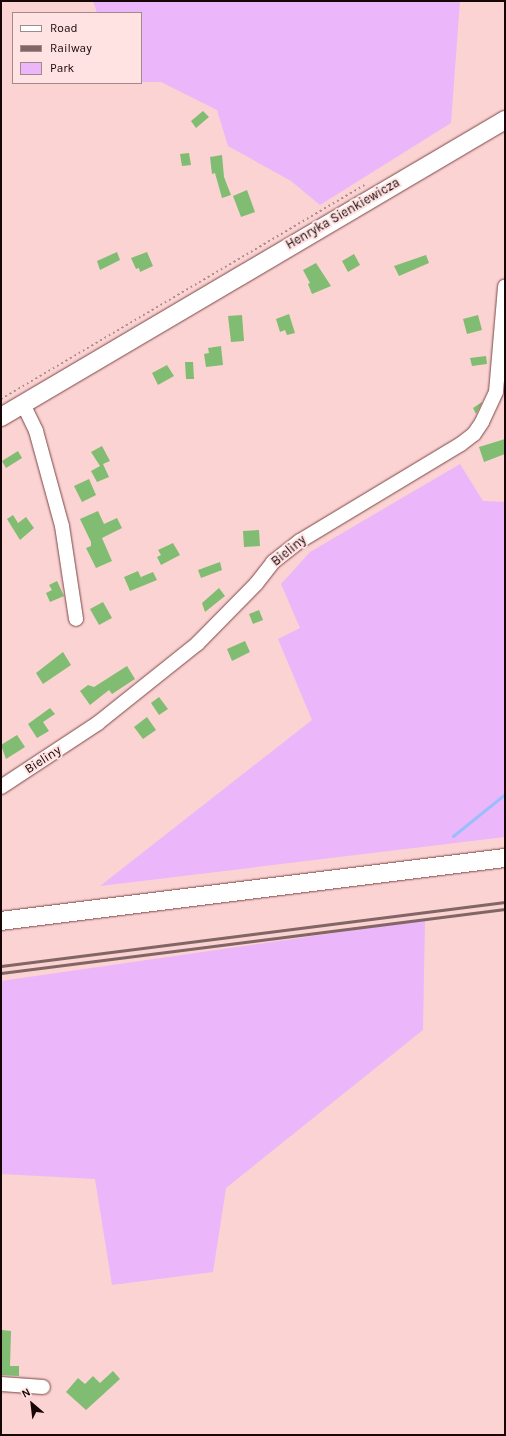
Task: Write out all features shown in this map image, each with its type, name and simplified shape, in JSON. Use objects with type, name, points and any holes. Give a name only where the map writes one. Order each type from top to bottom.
[{"type":"main road","name":"Henryka Sienkiewicza","points":[[1,417],[181,309],[505,120]]},
{"type":"main road","points":[[1,921],[505,858]]},
{"type":"street","name":"Bieliny","points":[[1,788],[98,723],[197,644],[256,584],[273,562],[300,541],[461,444],[474,434],[482,422],[496,392],[505,286]]},
{"type":"street","points":[[23,404],[36,431],[62,526],[76,619]]},
{"type":"street","points":[[1,1384],[43,1387]]},
{"type":"path","points":[[1,399],[371,181]]},
{"type":"green space","points":[[93,1],[460,1],[451,123],[320,205],[291,181],[228,146],[217,110],[161,82],[142,82],[142,12],[97,12]]},
{"type":"green space","points":[[460,464],[483,501],[505,502],[505,837],[100,886],[312,720],[278,639],[300,628],[281,584],[310,552]]},
{"type":"green space","points":[[425,920],[423,1030],[226,1188],[213,1272],[112,1285],[95,1179],[1,1174],[1,981]]},
{"type":"building","points":[[203,111],[209,117],[196,128],[191,121]]},
{"type":"building","points":[[189,153],[191,165],[182,166],[180,154]]},
{"type":"building","points":[[222,155],[224,177],[231,195],[222,198],[215,173],[212,174],[210,157]]},
{"type":"building","points":[[247,190],[255,212],[241,217],[233,196]]},
{"type":"building","points":[[117,252],[120,260],[100,270],[97,261]]},
{"type":"building","points":[[147,252],[153,266],[140,272],[139,268],[136,269],[131,258]]},
{"type":"building","points":[[354,254],[360,265],[348,272],[342,261]]},
{"type":"building","points":[[426,255],[429,263],[399,276],[394,266]]},
{"type":"building","points":[[316,263],[331,286],[312,294],[308,284],[310,283],[303,270]]},
{"type":"building","points":[[289,314],[295,333],[287,335],[285,330],[280,332],[276,319]]},
{"type":"building","points":[[242,315],[244,341],[231,342],[228,316]]},
{"type":"building","points":[[478,315],[482,330],[467,334],[463,319]]},
{"type":"building","points":[[221,346],[223,365],[206,367],[204,354],[209,353],[208,348]]},
{"type":"building","points":[[486,356],[487,364],[472,366],[470,358]]},
{"type":"building","points":[[185,362],[193,362],[194,379],[186,379]]},
{"type":"building","points":[[167,365],[174,376],[158,385],[152,373]]},
{"type":"building","points":[[482,403],[476,414],[473,408]]},
{"type":"building","points":[[505,439],[505,454],[484,462],[479,447]]},
{"type":"building","points":[[102,446],[110,461],[103,464],[109,477],[97,482],[91,471],[100,466],[91,452]]},
{"type":"building","points":[[18,451],[22,458],[6,468],[2,461]]},
{"type":"building","points":[[89,479],[96,495],[82,502],[74,486]]},
{"type":"building","points":[[98,511],[104,524],[117,518],[122,528],[102,538],[112,561],[96,568],[86,548],[91,546],[91,542],[80,519]]},
{"type":"building","points":[[13,515],[18,523],[26,517],[34,528],[20,540],[7,519]]},
{"type":"building","points":[[259,530],[260,546],[244,547],[243,531]]},
{"type":"building","points":[[173,543],[180,555],[161,565],[157,557],[161,555],[158,550]]},
{"type":"building","points":[[220,562],[222,570],[201,578],[198,570]]},
{"type":"building","points":[[138,571],[142,580],[141,577],[153,572],[157,580],[130,591],[124,577]]},
{"type":"building","points":[[57,581],[64,596],[50,602],[46,593],[52,590],[49,585]]},
{"type":"building","points":[[219,588],[225,596],[205,612],[202,603]]},
{"type":"building","points":[[103,602],[112,618],[99,625],[90,609]]},
{"type":"building","points":[[259,610],[263,620],[253,624],[249,614]]},
{"type":"building","points":[[245,641],[250,652],[232,661],[227,649]]},
{"type":"building","points":[[63,652],[71,665],[43,684],[36,673]]},
{"type":"building","points":[[127,666],[135,679],[112,694],[109,690],[90,705],[80,691],[88,685],[94,687]]},
{"type":"building","points":[[159,697],[168,709],[159,715],[151,703]]},
{"type":"building","points":[[50,708],[55,714],[43,722],[49,731],[37,738],[28,724]]},
{"type":"building","points":[[147,717],[156,730],[143,739],[134,727]]},
{"type":"building","points":[[17,735],[25,747],[6,759],[1,745]]},
{"type":"building","points":[[2,1330],[11,1331],[10,1366],[19,1366],[19,1376],[1,1375]]},
{"type":"building","points":[[113,1371],[120,1379],[86,1410],[66,1392],[78,1378],[85,1384],[93,1376],[100,1383]]},
{"type":"waterway","points":[[453,836],[505,794]]},
{"type":"railway","points":[[1,966],[505,902]]},
{"type":"railway","points":[[1,973],[505,909]]}]
